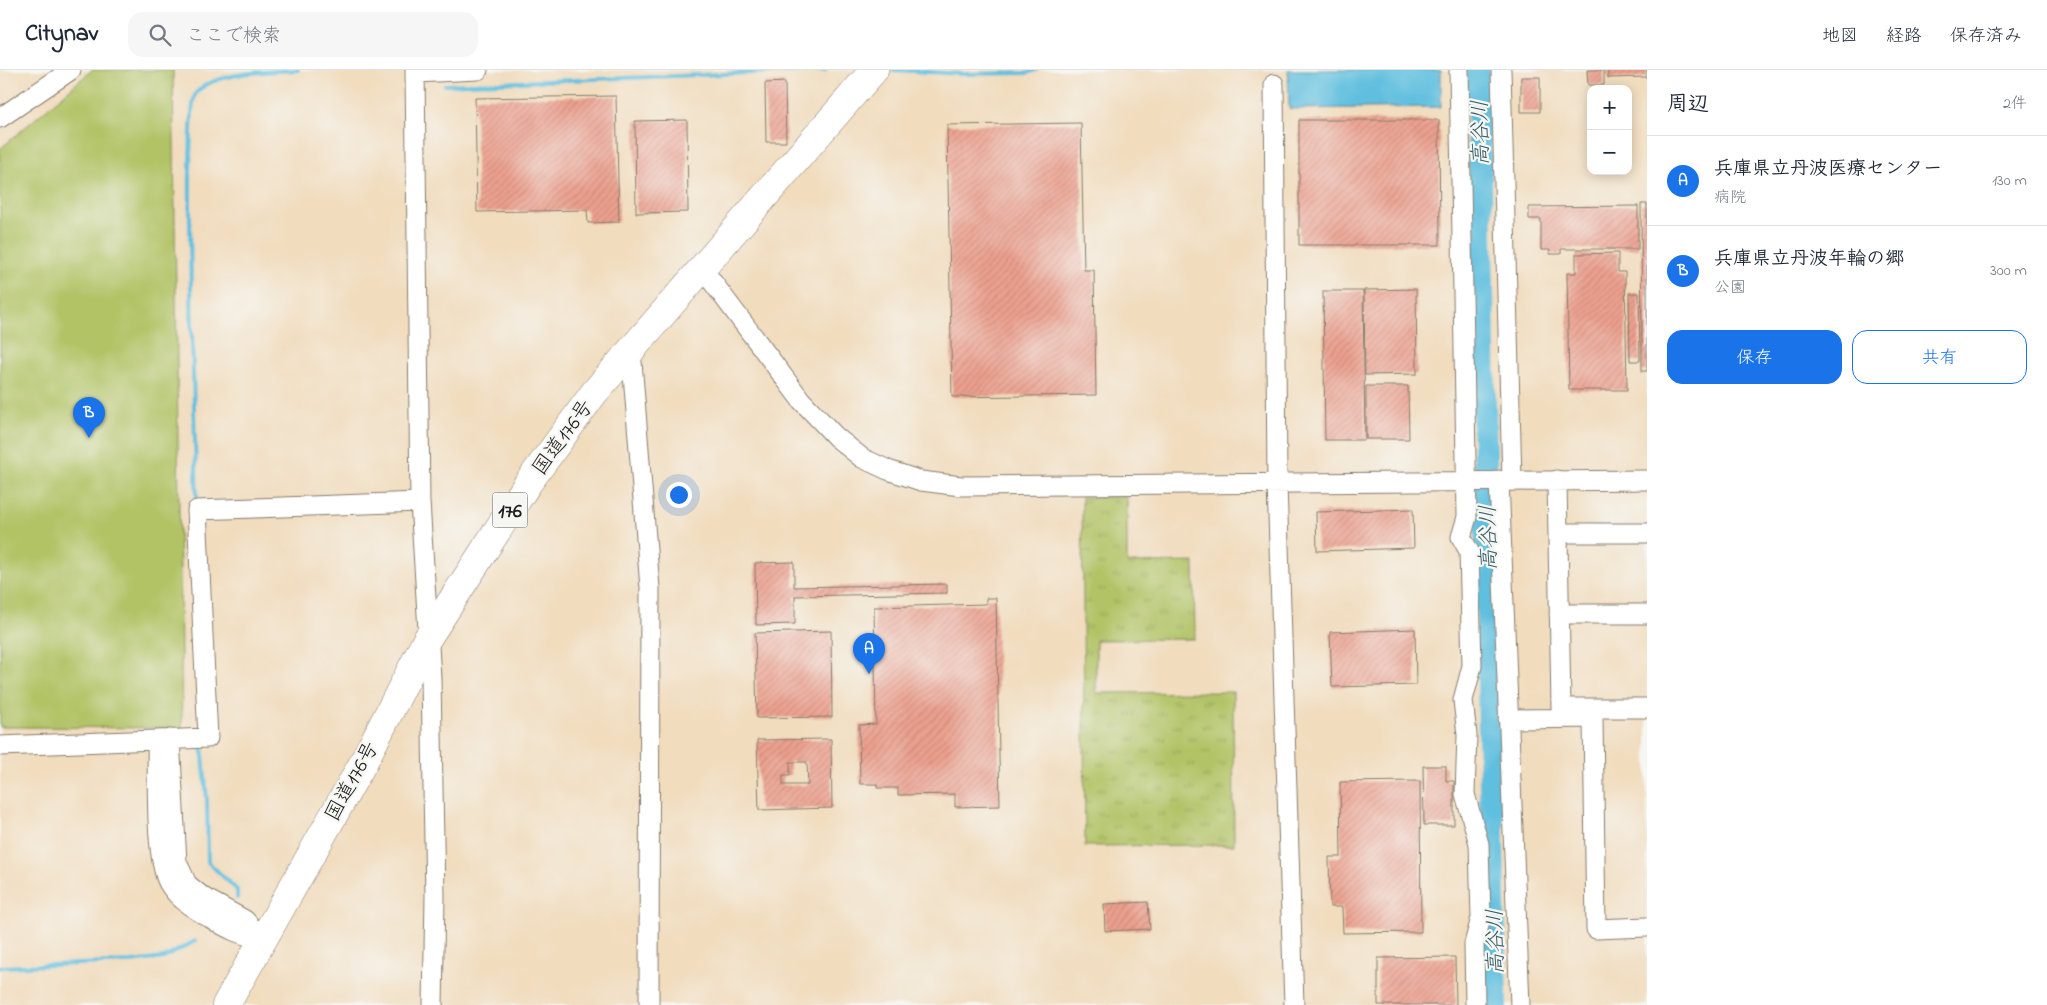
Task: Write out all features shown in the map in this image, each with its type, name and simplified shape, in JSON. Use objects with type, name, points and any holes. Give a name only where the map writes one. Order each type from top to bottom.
[{"type":"highway","name":"国道176号","points":[[226,1005],[363,763],[426,639],[528,483],[594,394],[874,70]]},
{"type":"street","points":[[0,118],[71,70]]},
{"type":"street","points":[[433,1005],[434,896],[431,688],[426,639],[420,502],[415,72],[478,70]]},
{"type":"street","points":[[1459,70],[1470,480],[1467,517],[1461,537],[1469,551],[1472,666],[1463,700],[1467,735],[1465,794],[1479,844],[1481,918],[1474,944],[1475,1005]]},
{"type":"street","points":[[1501,70],[1508,719],[1520,1005]]},
{"type":"street","points":[[1274,84],[1277,484],[1294,1005]]},
{"type":"street","points":[[702,268],[801,400],[836,437],[862,458],[888,470],[921,481],[961,486],[1277,484],[1470,480],[1647,480]]},
{"type":"street","points":[[632,349],[650,588],[649,1005]]},
{"type":"street","points":[[1557,480],[1561,708],[1647,708]]},
{"type":"street","points":[[0,746],[208,738],[197,510],[420,502]]},
{"type":"street","points":[[1558,533],[1647,532]]},
{"type":"street","points":[[1559,614],[1647,614]]},
{"type":"street","points":[[1508,719],[1593,718],[1596,929],[1647,927]]},
{"type":"street","points":[[164,740],[177,862],[187,884],[203,897],[245,920],[262,939]]},
{"type":"green space","points":[[92,70],[173,70],[182,728],[0,727],[0,149]]},
{"type":"green space","points":[[1082,497],[1127,497],[1127,563],[1194,562],[1195,639],[1096,640],[1096,693],[1233,692],[1234,845],[1085,846]]},
{"type":"water","points":[[1288,70],[1441,70],[1441,107],[1289,109]]},
{"type":"building","points":[[1587,70],[1604,70],[1604,85],[1588,85]]},
{"type":"building","points":[[1608,70],[1647,70],[1647,77],[1608,78]]},
{"type":"building","points":[[1521,77],[1540,77],[1540,112],[1521,112]]},
{"type":"building","points":[[785,82],[786,142],[766,142],[765,83]]},
{"type":"building","points":[[616,96],[619,222],[588,223],[587,210],[477,212],[475,98]]},
{"type":"building","points":[[687,120],[688,212],[636,213],[635,121]]},
{"type":"building","points":[[1299,120],[1439,120],[1440,245],[1299,245]]},
{"type":"building","points":[[1081,123],[1084,270],[1094,270],[1096,395],[952,397],[947,125]]},
{"type":"building","points":[[1641,204],[1647,204],[1647,371],[1642,371]]},
{"type":"building","points":[[1638,206],[1638,249],[1561,249],[1561,254],[1550,254],[1550,250],[1541,250],[1541,219],[1529,219],[1529,207]]},
{"type":"building","points":[[1618,253],[1618,272],[1625,272],[1627,390],[1569,390],[1567,273],[1576,273],[1576,254]]},
{"type":"building","points":[[1416,289],[1417,374],[1365,375],[1364,290]]},
{"type":"building","points":[[1323,291],[1363,291],[1365,440],[1325,440]]},
{"type":"building","points":[[1629,293],[1639,293],[1640,361],[1630,361]]},
{"type":"building","points":[[1366,386],[1408,386],[1409,439],[1366,439]]},
{"type":"building","points":[[1413,509],[1414,548],[1317,551],[1316,512]]},
{"type":"building","points":[[794,562],[794,587],[947,584],[947,593],[795,596],[795,624],[756,625],[755,563]]},
{"type":"building","points":[[986,598],[996,598],[1000,806],[955,807],[955,794],[898,795],[898,788],[877,788],[877,784],[860,784],[859,725],[876,724],[874,607],[986,604]]},
{"type":"building","points":[[1415,629],[1416,685],[1332,687],[1330,632]]},
{"type":"building","points":[[831,631],[832,717],[757,718],[755,633]]},
{"type":"building","points":[[831,739],[832,808],[759,810],[757,740]],"holes":[[[790,762],[807,762],[808,785],[783,785],[783,775],[790,775]]]},
{"type":"building","points":[[1423,766],[1446,766],[1446,781],[1454,781],[1454,825],[1424,825]]},
{"type":"building","points":[[1420,781],[1421,932],[1343,933],[1342,907],[1330,907],[1329,857],[1341,857],[1340,782]]},
{"type":"building","points":[[1148,902],[1150,929],[1105,931],[1104,904]]},
{"type":"building","points":[[1455,957],[1456,1005],[1378,1005],[1378,958]]},
{"type":"waterway","points":[[197,506],[190,218],[192,114],[196,93],[204,86],[229,77],[259,72],[298,70]]},
{"type":"waterway","points":[[445,85],[826,70]]},
{"type":"waterway","points":[[893,70],[964,74],[1028,73],[1036,70]]},
{"type":"waterway","name":"高谷川","points":[[1478,70],[1495,1005]]},
{"type":"waterway","points":[[202,743],[207,800],[208,862],[237,890],[237,898]]},
{"type":"waterway","points":[[0,967],[131,962],[164,958],[195,941]]},
{"type":"place","name":"兵庫県立丹波年輪の郷","points":[[89,438]]},
{"type":"place","name":"兵庫県立丹波医療センター","points":[[869,674]]}]
